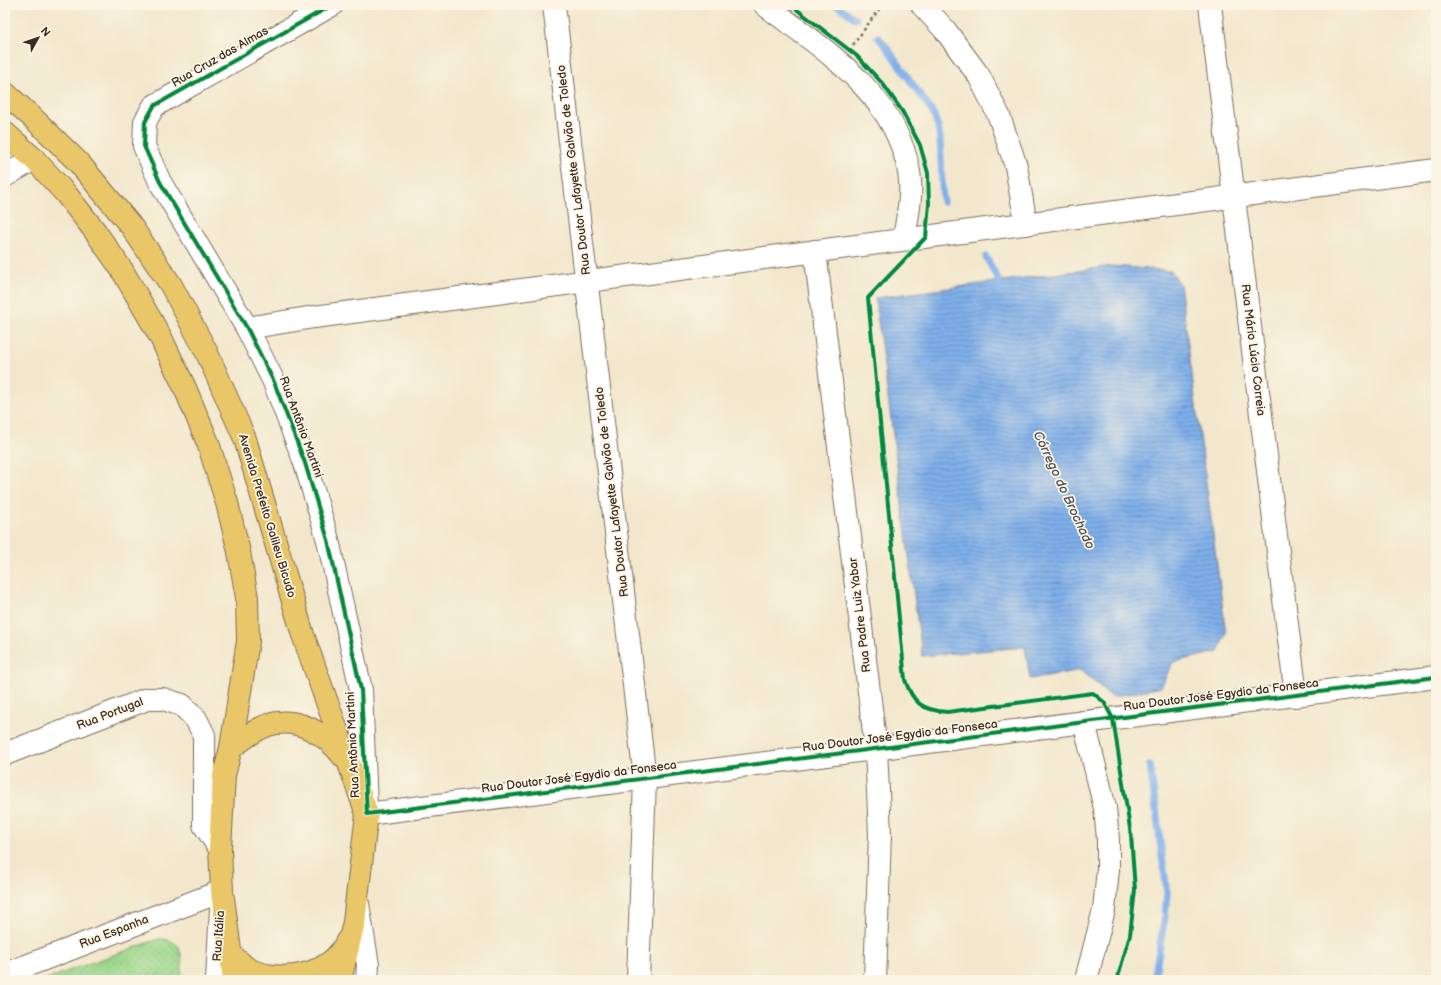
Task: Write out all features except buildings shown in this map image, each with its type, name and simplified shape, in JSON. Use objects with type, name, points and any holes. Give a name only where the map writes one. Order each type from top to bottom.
[{"type":"main road","name":"Avenida Prefeito Galileu Bicudo","points":[[5,92],[79,163],[131,226],[171,285],[207,353],[246,439],[303,635],[367,814],[354,922],[340,980]]},
{"type":"main road","points":[[5,133],[34,159],[71,200],[95,231],[122,270],[160,336],[186,388],[208,443],[240,552],[246,598],[248,641],[231,748],[224,775],[220,849],[222,891],[234,980]]},
{"type":"main road","points":[[231,748],[246,737],[266,726],[283,722],[305,726],[321,735],[334,745],[349,763]]},
{"type":"main road","points":[[231,955],[249,969],[270,977],[292,979],[314,972],[333,960],[346,943],[354,922]]},
{"type":"street","name":"Rua Cruz das Almas","points":[[144,146],[146,122],[154,106],[332,5]]},
{"type":"street","name":"Rua Doutor Lafayette Galvão de Toledo","points":[[554,5],[645,778],[638,980]]},
{"type":"street","points":[[765,5],[840,62],[873,96],[892,122],[903,147],[909,173],[910,191],[904,239]]},
{"type":"street","points":[[922,5],[944,30],[978,76],[999,116],[1016,166],[1026,224]]},
{"type":"street","name":"Rua Mário Lúcio Correia","points":[[1210,5],[1296,696]]},
{"type":"street","name":"Rua Antônio Martini","points":[[144,146],[160,182],[247,328],[274,382],[303,456],[328,540],[361,690],[367,814]]},
{"type":"street","points":[[5,176],[34,159]]},
{"type":"street","points":[[247,328],[314,317],[1436,170]]},
{"type":"street","name":"Rua Padre Luiz Yabar","points":[[815,251],[876,749],[880,834],[875,980]]},
{"type":"street","name":"Rua Doutor José Egydio da Fonseca","points":[[367,814],[1436,677]]},
{"type":"street","name":"Rua Portugal","points":[[5,754],[147,699],[163,698],[182,705],[196,719],[204,735],[204,825],[220,849]]},
{"type":"street","points":[[1084,722],[1105,808],[1108,839],[1108,869],[1104,910],[1086,980]]},
{"type":"street","name":"Rua Espanha","points":[[5,974],[222,891]]},
{"type":"street","name":"Rua Itália","points":[[216,980],[222,891]]},
{"type":"street","points":[[357,898],[368,965],[367,980]]},
{"type":"path","points":[[840,62],[882,5]]},
{"type":"green space","points":[[159,939],[168,940],[178,947],[182,958],[181,980],[44,980],[82,966]]},
{"type":"water","points":[[1113,266],[1171,271],[1180,284],[1226,633],[1218,652],[1173,662],[1161,687],[1112,697],[1081,670],[1030,679],[1025,647],[922,656],[875,298]]},
{"type":"waterway","name":"Córrego do Brochado","points":[[836,5],[856,19]]},
{"type":"waterway","name":"Córrego do Brochado","points":[[878,37],[933,113],[938,126],[940,138],[943,202]]},
{"type":"waterway","name":"Córrego do Brochado","points":[[986,257],[999,281],[1000,290]]},
{"type":"waterway","name":"Córrego do Brochado","points":[[1150,765],[1167,893],[1165,916],[1154,980]]},
{"type":"cycle path","points":[[332,5],[154,106],[145,122],[144,146],[160,182],[247,328],[274,382],[305,463],[328,540],[361,690],[367,814],[1436,677]]},
{"type":"cycle path","points":[[791,5],[857,56],[883,84],[902,111],[920,145],[928,173],[929,204],[926,237],[868,298],[905,680],[911,694],[920,704],[931,709],[947,712],[1093,693],[1104,702],[1113,719],[1131,835],[1135,890],[1130,935],[1117,980]]}]
